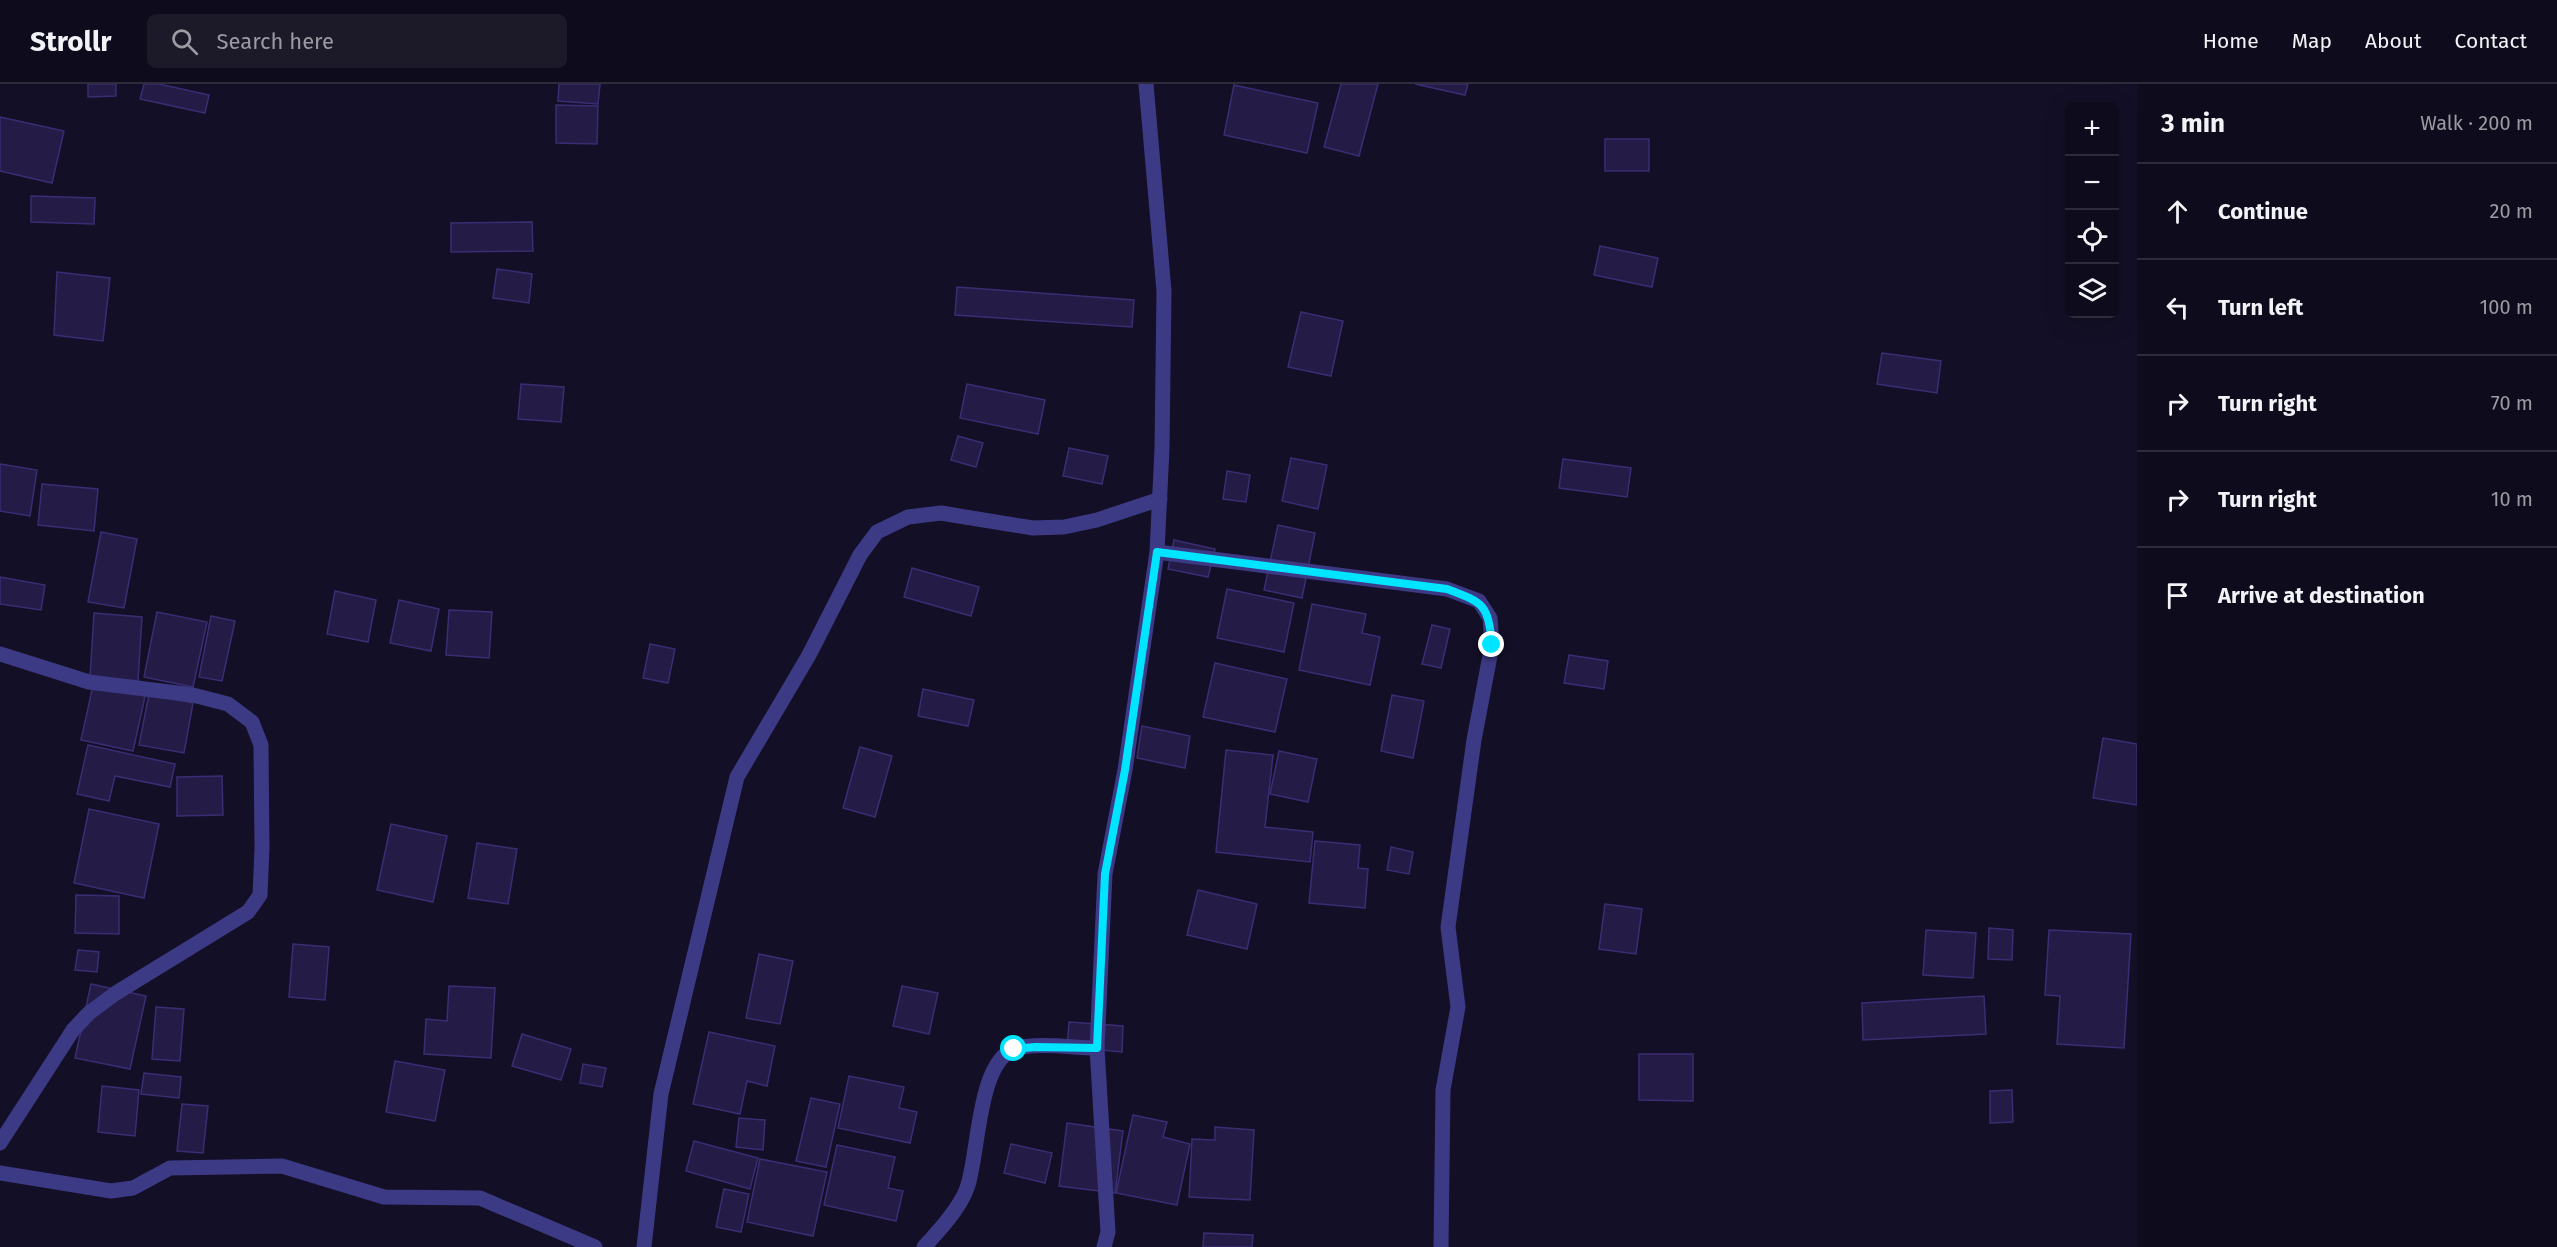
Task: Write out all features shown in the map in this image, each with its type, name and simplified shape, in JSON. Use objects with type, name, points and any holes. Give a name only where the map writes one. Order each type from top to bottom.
[{"type":"street","points":[[1104,1247],[1108,1232],[1097,1048],[1105,874],[1125,770],[1157,552],[1160,499],[1164,291],[1146,84]]},
{"type":"street","points":[[644,1247],[662,1094],[737,777],[809,655],[860,555],[877,532],[908,517],[941,513],[1033,528],[1064,527],[1097,520],[1160,499]]},
{"type":"street","points":[[1157,552],[1447,589],[1479,601],[1490,618],[1492,645],[1474,741],[1448,927],[1458,1007],[1443,1090],[1441,1247]]},
{"type":"street","points":[[0,654],[89,682],[193,695],[228,704],[252,722],[261,745],[262,848],[260,895],[248,912],[116,993],[89,1013],[73,1030],[0,1143]]},
{"type":"street","points":[[924,1247],[941,1228],[967,1188],[986,1089],[1000,1060],[1014,1049],[1097,1048]]},
{"type":"street","points":[[0,1173],[111,1191],[133,1188],[170,1168],[282,1166],[384,1197],[480,1198],[595,1247]]},
{"type":"building","points":[[88,84],[116,84],[116,96],[88,97]]},
{"type":"building","points":[[144,84],[159,84],[209,95],[205,113],[140,99]]},
{"type":"building","points":[[559,84],[600,84],[598,104],[558,101]]},
{"type":"building","points":[[1341,84],[1378,84],[1359,156],[1324,147]]},
{"type":"building","points":[[1415,84],[1468,84],[1465,95]]},
{"type":"building","points":[[1234,85],[1318,103],[1307,153],[1224,135]]},
{"type":"building","points":[[556,105],[598,106],[597,144],[556,143]]},
{"type":"building","points":[[0,117],[64,131],[52,183],[0,171]]},
{"type":"building","points":[[1605,139],[1649,139],[1649,171],[1605,171]]},
{"type":"building","points":[[31,196],[95,198],[94,224],[31,222]]},
{"type":"building","points":[[532,222],[533,251],[451,252],[451,223]]},
{"type":"building","points":[[1600,246],[1658,258],[1652,287],[1594,275]]},
{"type":"building","points":[[497,269],[532,274],[529,303],[493,298]]},
{"type":"building","points":[[57,272],[110,278],[103,341],[54,335]]},
{"type":"building","points":[[957,287],[1134,300],[1132,327],[955,315]]},
{"type":"building","points":[[1301,312],[1343,321],[1331,376],[1288,367]]},
{"type":"building","points":[[1882,353],[1941,361],[1937,393],[1877,384]]},
{"type":"building","points":[[521,384],[564,387],[561,422],[518,419]]},
{"type":"building","points":[[967,384],[1045,400],[1038,434],[960,418]]},
{"type":"building","points":[[958,436],[983,443],[976,467],[951,460]]},
{"type":"building","points":[[1069,448],[1108,456],[1102,484],[1063,476]]},
{"type":"building","points":[[1291,458],[1327,465],[1318,509],[1282,501]]},
{"type":"building","points":[[1563,459],[1631,468],[1627,497],[1559,488]]},
{"type":"building","points":[[0,464],[37,470],[30,516],[0,511]]},
{"type":"building","points":[[1227,471],[1250,475],[1246,502],[1223,499]]},
{"type":"building","points":[[42,484],[98,489],[94,531],[38,525]]},
{"type":"building","points":[[1278,525],[1315,533],[1302,598],[1264,590]]},
{"type":"building","points":[[101,532],[137,539],[124,608],[88,602]]},
{"type":"building","points":[[1174,540],[1215,549],[1208,577],[1168,569]]},
{"type":"building","points":[[912,568],[979,587],[971,616],[904,597]]},
{"type":"building","points":[[0,577],[45,585],[41,610],[0,604]]},
{"type":"building","points":[[1227,589],[1294,603],[1284,652],[1217,638]]},
{"type":"building","points":[[335,591],[376,600],[368,642],[327,634]]},
{"type":"building","points":[[399,600],[439,609],[431,651],[390,643]]},
{"type":"building","points":[[1312,604],[1366,614],[1362,633],[1380,637],[1370,685],[1299,670]]},
{"type":"building","points":[[449,610],[492,612],[489,658],[446,655]]},
{"type":"building","points":[[157,612],[207,622],[193,687],[144,677]]},
{"type":"building","points":[[94,613],[142,617],[138,681],[90,677]]},
{"type":"building","points":[[211,616],[235,621],[222,681],[199,677]]},
{"type":"building","points":[[1432,625],[1450,629],[1441,668],[1422,664]]},
{"type":"building","points":[[650,644],[675,649],[668,683],[643,678]]},
{"type":"building","points":[[1569,655],[1608,661],[1604,689],[1564,683]]},
{"type":"building","points":[[1215,663],[1287,679],[1275,732],[1203,717]]},
{"type":"building","points":[[94,681],[146,692],[133,751],[81,740]]},
{"type":"building","points":[[923,689],[974,700],[968,726],[918,716]]},
{"type":"building","points":[[149,694],[193,703],[184,753],[139,745]]},
{"type":"building","points":[[1392,695],[1424,701],[1413,758],[1381,751]]},
{"type":"building","points":[[1142,726],[1190,736],[1185,768],[1137,758]]},
{"type":"building","points":[[2103,738],[2137,744],[2137,805],[2093,798]]},
{"type":"building","points":[[88,745],[175,764],[170,787],[115,776],[109,801],[77,794]]},
{"type":"building","points":[[860,747],[892,756],[875,817],[843,808]]},
{"type":"building","points":[[1226,750],[1273,755],[1265,827],[1313,832],[1310,862],[1216,852]]},
{"type":"building","points":[[1279,751],[1317,759],[1308,802],[1270,794]]},
{"type":"building","points":[[222,776],[223,815],[177,816],[177,777]]},
{"type":"building","points":[[89,809],[159,824],[144,898],[74,883]]},
{"type":"building","points":[[391,824],[447,836],[433,902],[377,890]]},
{"type":"building","points":[[1315,841],[1360,845],[1358,868],[1368,869],[1365,908],[1309,903]]},
{"type":"building","points":[[477,843],[517,849],[508,904],[468,898]]},
{"type":"building","points":[[1391,847],[1413,852],[1409,874],[1387,870]]},
{"type":"building","points":[[1198,890],[1257,904],[1247,949],[1187,935]]},
{"type":"building","points":[[76,895],[119,896],[119,934],[75,933]]},
{"type":"building","points":[[1605,904],[1642,909],[1636,954],[1599,949]]},
{"type":"building","points":[[1989,928],[2013,930],[2012,960],[1988,959]]},
{"type":"building","points":[[1926,930],[1976,933],[1973,978],[1923,975]]},
{"type":"building","points":[[2049,930],[2131,934],[2124,1048],[2057,1044],[2060,996],[2045,995]]},
{"type":"building","points":[[293,944],[329,947],[325,1000],[289,997]]},
{"type":"building","points":[[78,950],[99,952],[97,972],[75,970]]},
{"type":"building","points":[[759,954],[793,961],[780,1024],[746,1018]]},
{"type":"building","points":[[91,984],[146,996],[130,1069],[75,1058]]},
{"type":"building","points":[[449,986],[495,988],[491,1058],[424,1054],[426,1019],[447,1021]]},
{"type":"building","points":[[902,986],[938,993],[929,1034],[893,1026]]},
{"type":"building","points":[[1984,996],[1986,1034],[1863,1040],[1862,1003]]},
{"type":"building","points":[[156,1007],[184,1009],[180,1061],[152,1059]]},
{"type":"building","points":[[1069,1022],[1123,1026],[1122,1052],[1067,1047]]},
{"type":"building","points":[[709,1032],[775,1046],[767,1086],[747,1081],[740,1114],[693,1104]]},
{"type":"building","points":[[522,1034],[571,1049],[561,1080],[512,1066]]},
{"type":"building","points":[[1639,1054],[1693,1054],[1693,1101],[1639,1100]]},
{"type":"building","points":[[395,1061],[445,1070],[435,1121],[386,1112]]},
{"type":"building","points":[[583,1064],[606,1068],[602,1087],[580,1083]]},
{"type":"building","points":[[144,1073],[181,1077],[179,1098],[141,1094]]},
{"type":"building","points":[[849,1076],[904,1087],[899,1108],[917,1112],[910,1143],[838,1128]]},
{"type":"building","points":[[102,1086],[139,1090],[135,1136],[98,1132]]},
{"type":"building","points":[[2012,1090],[2013,1122],[1990,1123],[1990,1091]]},
{"type":"building","points":[[811,1098],[840,1104],[826,1167],[796,1161]]},
{"type":"building","points":[[182,1104],[208,1106],[203,1153],[177,1151]]},
{"type":"building","points":[[1133,1115],[1167,1122],[1163,1137],[1190,1144],[1177,1205],[1116,1193]]},
{"type":"building","points":[[739,1118],[765,1120],[763,1150],[736,1147]]},
{"type":"building","points":[[1067,1123],[1123,1131],[1115,1193],[1059,1186]]},
{"type":"building","points":[[1215,1127],[1254,1130],[1250,1200],[1189,1197],[1192,1139],[1215,1140]]},
{"type":"building","points":[[694,1141],[758,1158],[750,1189],[686,1171]]},
{"type":"building","points":[[1011,1144],[1052,1153],[1045,1183],[1004,1173]]},
{"type":"building","points":[[837,1145],[895,1157],[888,1188],[903,1191],[896,1221],[824,1205]]},
{"type":"building","points":[[760,1159],[827,1172],[813,1236],[747,1222]]},
{"type":"building","points":[[724,1189],[749,1194],[741,1232],[716,1227]]},
{"type":"building","points":[[1204,1233],[1253,1235],[1252,1247],[1203,1247]]},
{"type":"route","points":[[1014,1049],[1097,1048],[1105,874],[1125,770],[1157,552],[1447,589],[1479,601],[1490,618],[1492,645]]}]
